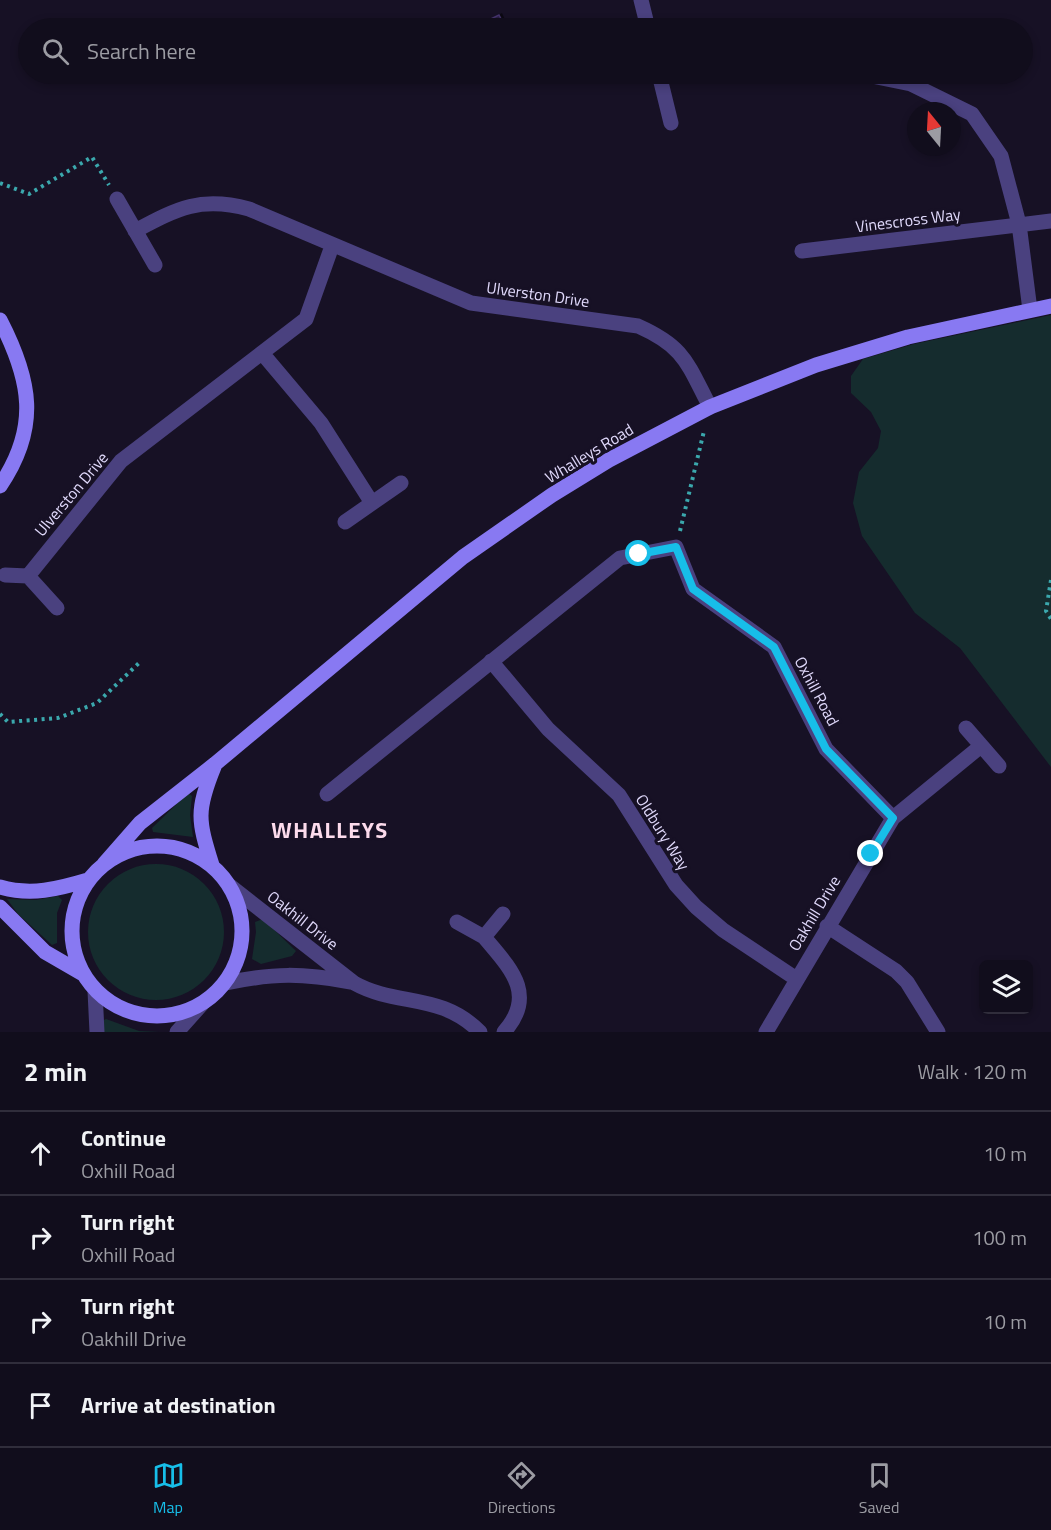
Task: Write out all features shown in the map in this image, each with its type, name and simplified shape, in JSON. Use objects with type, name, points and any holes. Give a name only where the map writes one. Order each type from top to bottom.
[{"type":"street","points":[[641,0],[646,18]]},
{"type":"street","points":[[662,84],[672,123]]},
{"type":"street","points":[[911,84],[972,114],[1001,156],[1019,224],[1030,310]]},
{"type":"street","points":[[117,199],[155,265]]},
{"type":"street","name":"Ulverston Drive","points":[[135,231],[174,210],[196,204],[224,202],[249,209],[471,303],[638,326],[662,337],[681,353],[710,407]]},
{"type":"street","name":"Vinescross Way","points":[[802,251],[1051,221]]},
{"type":"street","name":"Ulverston Drive","points":[[27,576],[121,461],[306,319],[332,246]]},
{"type":"street","name":"Whalleys Road","points":[[104,864],[140,823],[215,764],[455,564],[498,532],[609,460],[710,407],[862,350],[1051,306]]},
{"type":"street","points":[[0,320],[17,357],[27,399],[27,421],[23,442],[14,464],[0,486]]},
{"type":"street","points":[[262,352],[321,423],[372,503]]},
{"type":"street","points":[[345,522],[401,483]]},
{"type":"street","points":[[327,794],[620,558],[676,547]]},
{"type":"street","name":"Oxhill Road","points":[[676,547],[693,589],[774,647],[826,749],[893,818]]},
{"type":"street","points":[[5,575],[27,576],[57,608]]},
{"type":"street","name":"Oldbury Way","points":[[491,661],[548,729],[618,795],[676,885],[696,908],[723,930],[795,978]]},
{"type":"street","points":[[966,728],[999,766]]},
{"type":"street","name":"Oakhill Drive","points":[[766,1032],[795,978],[893,818],[981,746]]},
{"type":"street","name":"Whalleys Road","points":[[212,865],[201,830],[201,799],[215,764]]},
{"type":"street","points":[[177,1032],[202,1004],[226,983],[238,961],[243,935],[241,909],[230,886],[212,865],[187,850],[158,845],[129,850],[104,864],[88,880],[77,902],[72,926],[74,951],[83,974],[95,991],[118,1008],[146,1017],[175,1015],[202,1004]]},
{"type":"street","points":[[0,887],[15,892],[52,891],[88,880]]},
{"type":"street","name":"Oakhill Drive","points":[[230,886],[354,983],[370,992],[440,1006],[459,1015],[480,1032]]},
{"type":"street","points":[[0,907],[45,952],[83,974]]},
{"type":"street","points":[[484,937],[503,914]]},
{"type":"street","points":[[458,922],[484,937],[515,973],[520,999],[512,1022],[504,1032]]},
{"type":"street","points":[[827,926],[896,971],[907,982],[938,1032]]},
{"type":"street","name":"Oakhill Drive","points":[[226,983],[266,975],[309,974],[354,983]]},
{"type":"street","points":[[95,991],[97,1032]]},
{"type":"path","points":[[0,183],[29,194],[92,157],[117,199]]},
{"type":"path","points":[[676,547],[710,407]]},
{"type":"path","points":[[1051,580],[1046,611],[1051,619]]},
{"type":"path","points":[[0,714],[8,722],[58,718],[97,703],[139,663]]},
{"type":"green space","points":[[1051,315],[1051,767],[960,648],[915,613],[862,536],[853,503],[859,472],[878,448],[881,431],[871,412],[851,393],[851,376],[863,359],[914,344]]},
{"type":"green space","points":[[188,793],[192,796],[190,815],[193,837],[153,832],[152,828]]},
{"type":"green space","points":[[156,864],[182,869],[194,875],[204,884],[213,894],[219,906],[224,932],[219,958],[213,970],[204,980],[194,989],[182,995],[156,1000],[130,995],[118,989],[108,980],[99,970],[93,958],[88,932],[93,906],[99,894],[108,884],[118,875],[130,869]]},
{"type":"green space","points":[[58,896],[62,900],[57,913],[57,943],[52,945],[18,914],[7,899],[36,900]]},
{"type":"green space","points":[[263,919],[296,951],[292,956],[261,964],[252,959],[256,932],[255,922]]},
{"type":"green space","points":[[104,1020],[139,1031],[159,1032],[104,1032]]},
{"type":"district","name":"WHALLEYS","points":[[330,830]]},
{"type":"route","points":[[639,554],[676,547],[693,589],[774,647],[826,749],[893,818],[871,854]]}]
